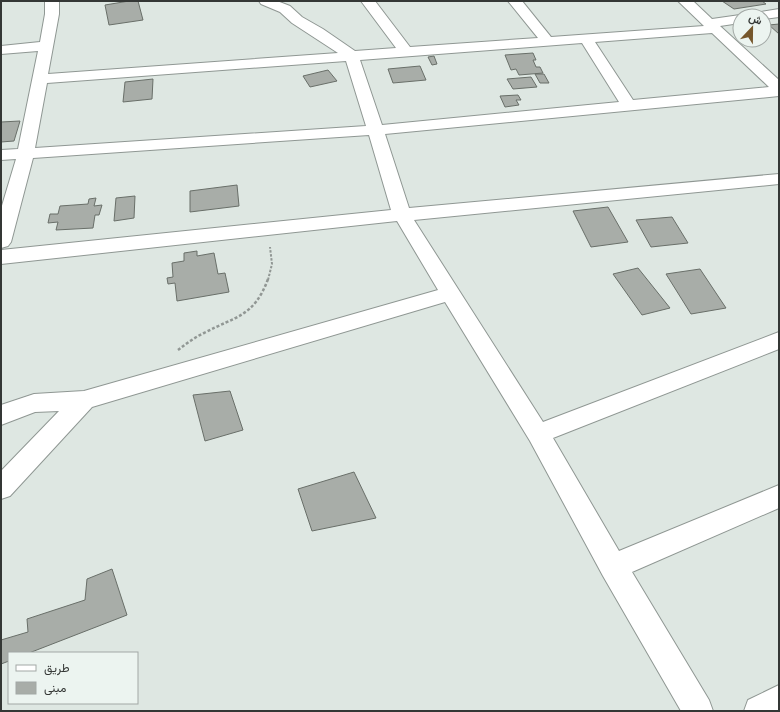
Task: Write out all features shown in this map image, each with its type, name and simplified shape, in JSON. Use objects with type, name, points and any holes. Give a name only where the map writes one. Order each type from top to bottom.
[{"type":"street","points":[[1,242],[26,153],[52,14],[52,1]]},
{"type":"street","points":[[266,1],[285,9],[297,20],[318,32],[352,56],[402,215],[538,434],[698,711]]},
{"type":"street","points":[[368,1],[406,52]]},
{"type":"street","points":[[515,1],[548,42]]},
{"type":"street","points":[[685,1],[779,88]]},
{"type":"street","points":[[40,78],[586,39],[713,26],[732,21]]},
{"type":"street","points":[[586,39],[628,104]]},
{"type":"street","points":[[1,50],[46,46]]},
{"type":"street","points":[[1,156],[26,153],[376,130],[779,91]]},
{"type":"street","points":[[1,257],[402,215],[779,179]]},
{"type":"street","points":[[1,415],[34,403],[84,400],[451,293]]},
{"type":"street","points":[[538,434],[779,340]]},
{"type":"street","points":[[1,488],[84,400]]},
{"type":"street","points":[[613,566],[779,496]]},
{"type":"street","points":[[759,711],[779,700]]},
{"type":"path","points":[[169,375],[172,357],[178,350],[204,332],[242,316],[255,307],[265,291],[273,259],[265,229]]},
{"type":"building","points":[[138,1],[143,20],[109,25],[105,5]]},
{"type":"building","points":[[722,1],[762,1],[766,4],[740,8],[732,8]]},
{"type":"building","points":[[779,24],[779,34],[772,28],[772,25]]},
{"type":"building","points":[[533,53],[536,60],[533,60],[536,67],[540,67],[543,73],[519,75],[516,69],[511,70],[505,55]]},
{"type":"building","points":[[434,56],[437,64],[432,65],[428,57]]},
{"type":"building","points":[[420,66],[426,80],[393,83],[388,69]]},
{"type":"building","points":[[328,70],[337,81],[310,87],[303,76]]},
{"type":"building","points":[[535,74],[544,74],[549,83],[540,83]]},
{"type":"building","points":[[531,77],[537,87],[513,89],[507,79]]},
{"type":"building","points":[[153,79],[152,99],[123,102],[125,82]]},
{"type":"building","points":[[518,95],[521,100],[516,100],[519,105],[505,107],[500,96]]},
{"type":"building","points":[[20,121],[14,141],[1,142],[1,122]]},
{"type":"building","points":[[237,185],[239,206],[190,212],[190,191]]},
{"type":"building","points":[[135,196],[134,218],[114,221],[116,198]]},
{"type":"building","points":[[96,198],[94,206],[102,205],[99,215],[95,215],[93,228],[56,230],[58,222],[48,223],[50,214],[58,214],[60,206],[88,204],[89,199]]},
{"type":"building","points":[[608,207],[628,242],[591,247],[573,211]]},
{"type":"building","points":[[672,217],[688,243],[651,247],[636,220]]},
{"type":"building","points":[[197,251],[197,256],[214,253],[218,274],[225,273],[229,292],[177,301],[175,283],[168,284],[167,278],[173,277],[172,263],[184,261],[184,253]]},
{"type":"building","points":[[638,268],[670,308],[642,315],[613,274]]},
{"type":"building","points":[[700,269],[726,308],[691,314],[666,274]]},
{"type":"building","points":[[230,391],[243,430],[205,441],[193,395]]},
{"type":"building","points":[[354,472],[376,518],[312,531],[298,489]]},
{"type":"building","points":[[112,569],[127,615],[32,652],[8,652],[8,661],[1,664],[1,640],[28,632],[27,619],[85,600],[87,579]]}]
